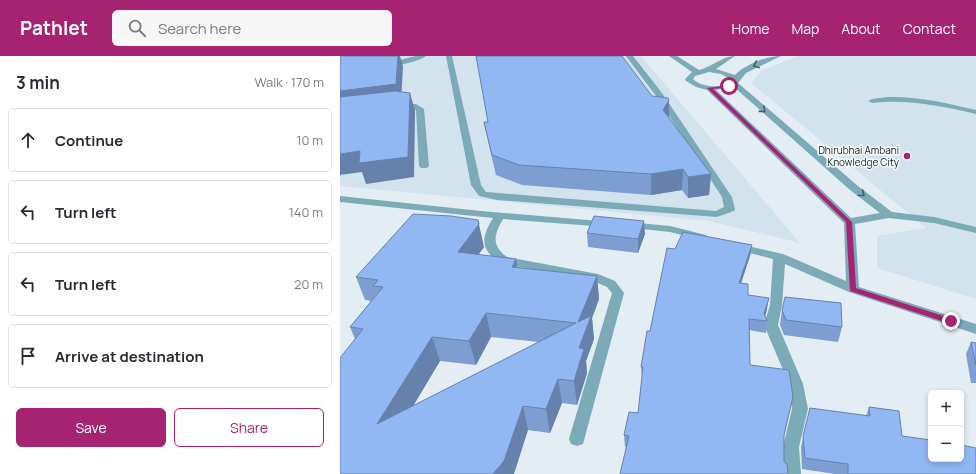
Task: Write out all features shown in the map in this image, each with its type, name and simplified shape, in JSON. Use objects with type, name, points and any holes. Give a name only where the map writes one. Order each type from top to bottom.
[{"type":"street","points":[[376,65],[406,62],[423,56]]},
{"type":"street","points":[[449,56],[476,185],[483,194],[505,198],[717,214],[730,209],[727,197],[659,95],[629,56]]},
{"type":"street","points":[[672,56],[697,72]]},
{"type":"street","points":[[709,70],[732,56]]},
{"type":"street","points":[[778,56],[743,71],[735,81],[724,87],[709,88],[691,82],[689,76],[697,72],[709,70],[723,72],[735,81],[854,188],[889,216]]},
{"type":"street","points":[[709,88],[849,222],[853,289]]},
{"type":"street","points":[[872,102],[893,98],[913,98],[928,100],[976,112]]},
{"type":"street","points":[[385,107],[407,105],[416,106],[420,109],[424,166]]},
{"type":"street","points":[[340,199],[500,215],[670,229],[780,257],[853,289],[976,329]]},
{"type":"street","points":[[500,215],[493,227],[489,245],[492,253],[502,260],[594,277],[611,284],[618,293],[577,439]]},
{"type":"street","points":[[849,222],[889,216],[934,220],[976,230]]},
{"type":"street","points":[[780,257],[776,305],[771,325],[796,384],[800,409],[791,447],[792,474]]},
{"type":"shaded area","points":[[340,56],[641,56],[800,243],[709,221],[340,186]]},
{"type":"shaded area","name":"Dhirubhai Ambani Knowledge City","points":[[798,56],[976,56],[976,299],[877,268],[877,236],[926,228],[751,83],[761,71]]},
{"type":"building","points":[[340,56],[398,56],[396,84],[340,91]]},
{"type":"building","points":[[476,56],[622,56],[652,96],[668,98],[669,100],[663,110],[711,174],[688,177],[683,169],[651,174],[519,165],[492,155],[484,122],[488,122]]},
{"type":"building","points":[[395,91],[410,93],[408,157],[359,163],[360,151],[340,154],[340,97]]},
{"type":"building","points":[[413,214],[451,216],[478,220],[479,224],[458,252],[516,259],[512,267],[597,276],[578,322],[591,316],[579,348],[584,349],[574,381],[558,379],[546,409],[523,406],[504,461],[493,474],[340,474],[340,358],[363,329],[350,327],[383,287],[373,286],[378,280],[356,277]],"holes":[[[486,313],[576,323],[377,424],[432,337],[469,341]]]},
{"type":"building","points":[[594,216],[644,221],[638,239],[587,233]]},
{"type":"building","points":[[683,232],[752,245],[739,283],[748,284],[748,295],[769,298],[764,313],[767,321],[749,319],[750,365],[789,370],[793,397],[784,435],[784,462],[787,464],[788,474],[620,474],[629,436],[624,435],[629,412],[638,413],[643,367],[641,367],[647,331],[650,331],[667,248],[675,249]]},
{"type":"building","points":[[785,297],[841,303],[842,327],[786,320],[782,310]]},
{"type":"building","points":[[971,342],[976,343],[976,365]]},
{"type":"building","points":[[869,407],[899,411],[902,436],[928,440],[928,462],[964,462],[964,446],[976,448],[976,474],[848,474],[848,464],[805,458],[803,436],[810,408],[870,416]]},
{"type":"place","name":"Dhirubhai Ambani Knowledge City","points":[[907,156]]},
{"type":"route","points":[[729,86],[709,88],[849,222],[853,289],[951,321]]}]
